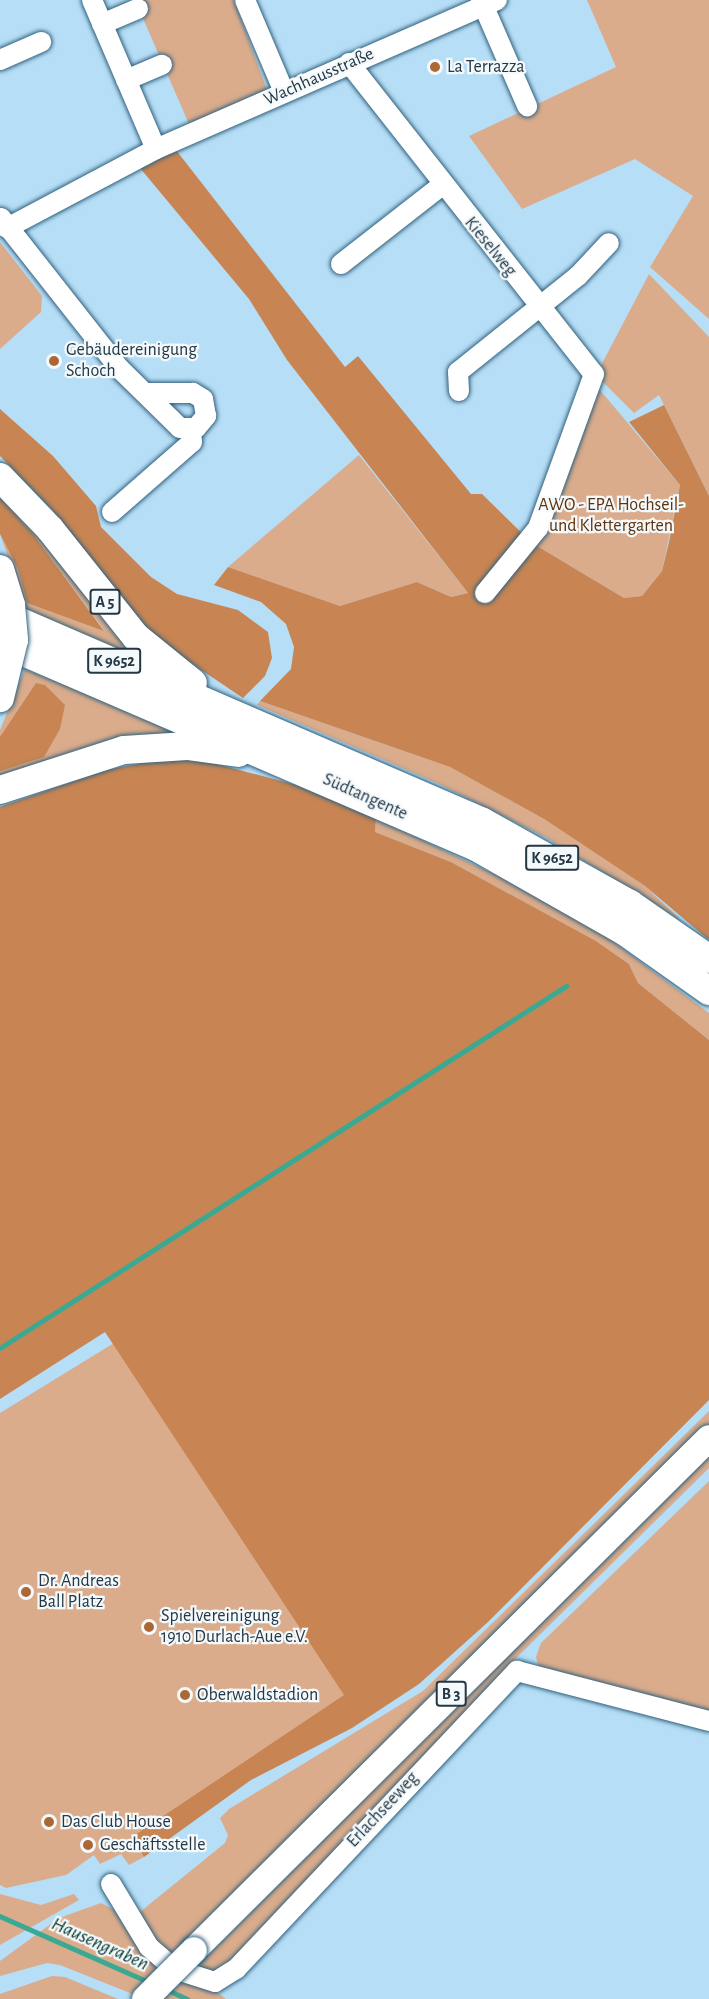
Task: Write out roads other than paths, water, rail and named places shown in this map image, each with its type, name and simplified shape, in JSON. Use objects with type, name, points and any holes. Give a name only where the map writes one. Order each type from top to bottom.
[{"type":"highway","name":"A 5","points":[[0,477],[50,529],[136,637],[228,709]]},
{"type":"highway","points":[[0,569],[14,634],[0,698]]},
{"type":"highway","name":"Südtangente","points":[[0,613],[228,709],[483,822],[630,904],[709,959]]},
{"type":"highway","name":"Südtangente","points":[[0,642],[276,758],[525,872],[624,931],[709,991]]},
{"type":"highway","points":[[0,790],[124,750],[155,746],[276,758]]},
{"type":"main road","name":"B 3","points":[[145,1999],[709,1438]]},
{"type":"street","points":[[92,0],[156,149]]},
{"type":"street","points":[[245,0],[284,92]]},
{"type":"street","name":"Wachhausstraße","points":[[3,222],[156,149],[487,2],[527,106]]},
{"type":"street","points":[[102,24],[138,9]]},
{"type":"street","points":[[0,60],[41,42]]},
{"type":"street","name":"Kieselweg","points":[[349,63],[441,186],[594,375],[538,528],[485,593]]},
{"type":"street","points":[[126,81],[162,65]]},
{"type":"street","points":[[341,264],[441,186]]},
{"type":"street","points":[[3,222],[145,393],[180,428],[191,430]]},
{"type":"street","points":[[459,391],[459,372],[539,307],[609,243]]},
{"type":"street","points":[[145,393],[181,391],[203,399],[206,416],[191,430]]},
{"type":"street","points":[[112,512],[192,442],[191,430]]},
{"type":"street","name":"Erlachseeweg","points":[[111,1884],[149,1947],[174,1970],[215,1982],[236,1969],[517,1671],[709,1721]]},
{"type":"waterway","points":[[0,1348],[566,986]]},
{"type":"waterway","name":"Hausengraben","points":[[0,1916],[149,1982]]},
{"type":"waterway","name":"Hausengraben","points":[[168,1990],[187,1999]]},
{"type":"place","name":"La Terrazza","points":[[435,67]]},
{"type":"place","name":"Gebäudereinigung Schoch","points":[[54,361]]},
{"type":"place","name":"Dr. Andreas Ball Platz","points":[[26,1592]]},
{"type":"place","name":"Spielvereinigung 1910 Durlach-Aue e.V.","points":[[149,1627]]},
{"type":"place","name":"Oberwaldstadion","points":[[185,1695]]},
{"type":"place","name":"Das Club House","points":[[49,1822]]},
{"type":"place","name":"Geschäftsstelle","points":[[88,1845]]},
{"type":"park label","name":"AWO - EPA Hochseil- und Klettergarten","points":[[611,516]]}]
